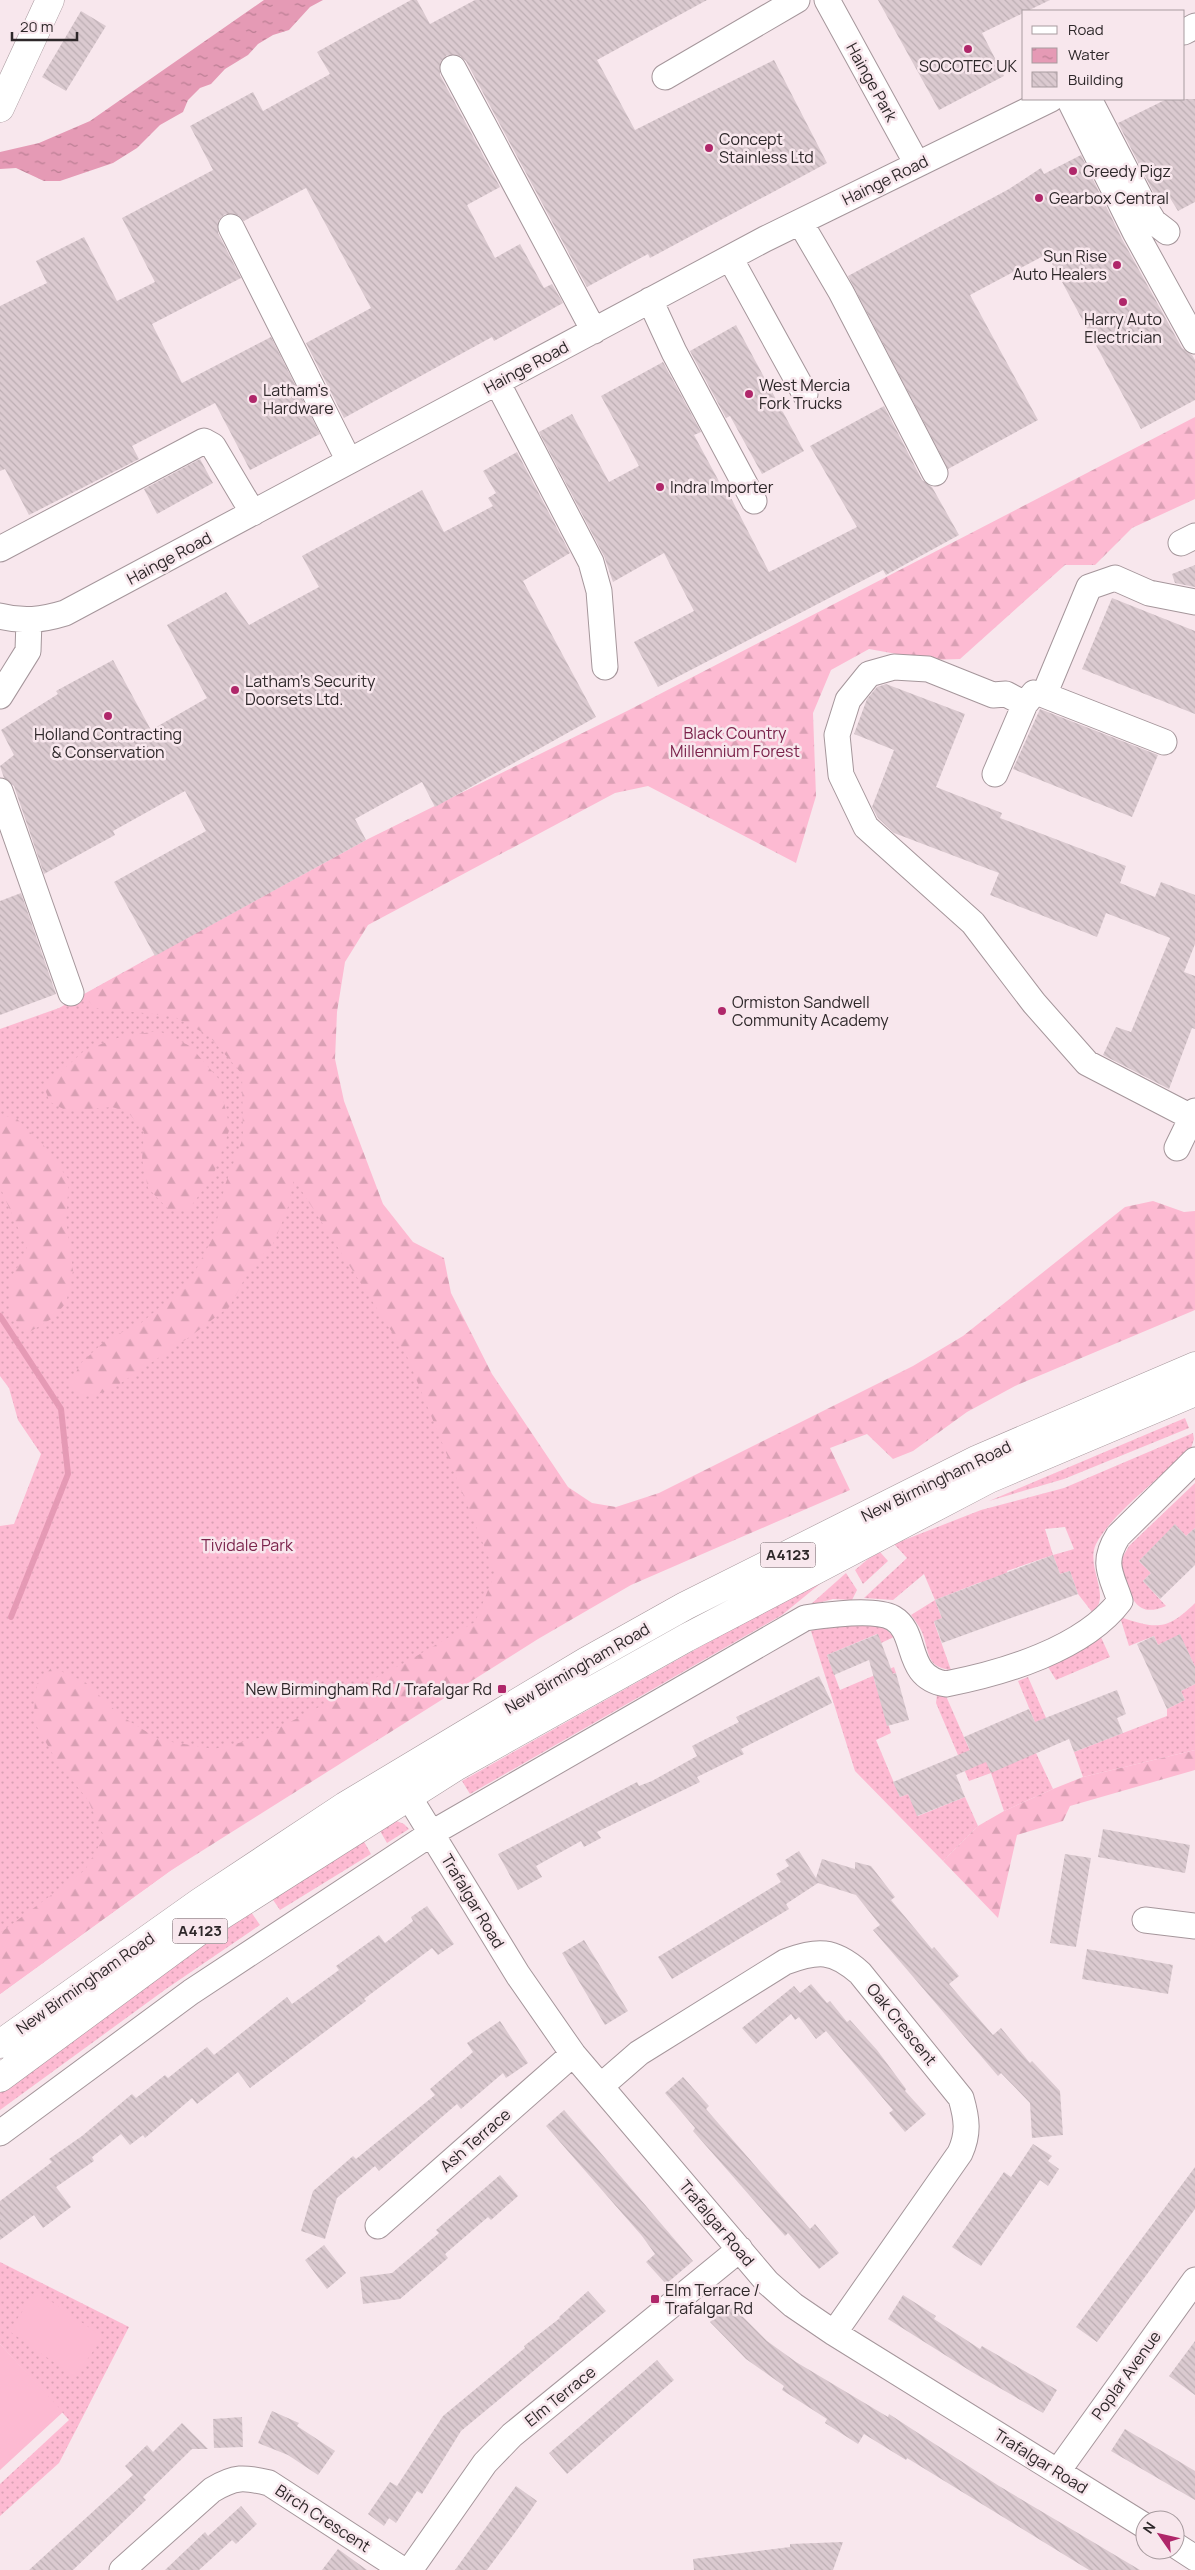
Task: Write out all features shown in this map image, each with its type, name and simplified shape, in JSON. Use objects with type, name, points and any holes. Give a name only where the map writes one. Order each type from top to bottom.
[{"type":"main road","points":[[0,108],[50,0]]},
{"type":"main road","points":[[37,27],[56,0]]},
{"type":"main road","name":"New Birmingham Road","points":[[0,2078],[213,1921],[402,1786],[585,1662],[685,1606],[978,1459],[1195,1366]]},
{"type":"main road","name":"New Birmingham Road","points":[[0,2044],[200,1902],[402,1786],[458,1766],[686,1638],[989,1479],[1193,1399]]},
{"type":"street","points":[[665,77],[797,0]]},
{"type":"street","name":"Hainge Park","points":[[827,0],[917,164]]},
{"type":"street","points":[[453,68],[594,331]]},
{"type":"street","name":"Hainge Road","points":[[0,616],[18,621],[45,619],[65,613],[730,258],[1049,100]]},
{"type":"street","points":[[1069,100],[1135,232],[1195,341]]},
{"type":"street","points":[[1090,100],[1146,210],[1154,222],[1167,232]]},
{"type":"street","points":[[800,222],[841,292],[935,473]]},
{"type":"street","points":[[231,227],[349,461]]},
{"type":"street","points":[[730,258],[805,394]]},
{"type":"street","points":[[650,300],[674,352],[754,501]]},
{"type":"street","points":[[497,382],[591,562],[599,591],[605,667]]},
{"type":"street","points":[[0,549],[204,441],[213,446],[253,513]]},
{"type":"street","points":[[995,774],[1035,699],[1089,587],[1115,578],[1149,593],[1195,602]]},
{"type":"street","points":[[0,696],[28,651],[29,620]]},
{"type":"street","points":[[1164,742],[1035,699],[1006,694],[993,695],[928,669],[894,667],[869,674],[848,700],[837,735],[841,774],[866,827],[973,923],[1034,1003],[1087,1063],[1193,1114],[1177,1148]]},
{"type":"street","points":[[0,792],[70,993]]},
{"type":"street","points":[[0,2133],[191,1992],[432,1833],[805,1618],[828,1614],[859,1614],[884,1615],[894,1619],[902,1626],[919,1668],[925,1676],[936,1682],[946,1684],[962,1682],[1032,1662],[1074,1638],[1113,1612],[1120,1601],[1107,1561],[1110,1548],[1118,1536],[1195,1460]]},
{"type":"street","name":"Trafalgar Road","points":[[402,1786],[518,1975],[574,2054],[768,2283],[793,2305],[834,2333],[1135,2520]]},
{"type":"street","points":[[1145,1920],[1195,1926]]},
{"type":"street","name":"Oak Crescent","points":[[601,2086],[639,2053],[785,1962],[809,1953],[828,1954],[844,1959],[860,1972],[961,2098],[967,2119],[967,2137],[960,2153],[834,2333]]},
{"type":"street","name":"Ash Terrace","points":[[378,2226],[574,2054]]},
{"type":"street","name":"Elm Terrace","points":[[410,2570],[485,2463],[512,2435],[740,2249]]},
{"type":"street","name":"Poplar Avenue","points":[[1058,2471],[1195,2280]]},
{"type":"street","name":"Birch Crescent","points":[[122,2570],[212,2490],[229,2480],[248,2478],[269,2483],[403,2570]]},
{"type":"green space","name":"Black Country Millennium Forest","points":[[1195,417],[1195,499],[1132,528],[1095,565],[1065,565],[960,659],[930,660],[869,649],[831,670],[813,713],[816,796],[796,863],[648,786],[615,793],[368,925],[345,962],[337,1012],[335,1059],[344,1101],[383,1204],[413,1242],[444,1258],[451,1293],[492,1374],[568,1487],[592,1503],[616,1507],[659,1493],[913,1366],[963,1336],[1125,1207],[1153,1201],[1184,1212],[1195,1211],[1195,1310],[1015,1386],[967,1412],[913,1451],[893,1459],[867,1434],[830,1448],[850,1490],[631,1585],[538,1639],[170,1871],[0,1994],[0,1933],[85,1870],[104,1837],[88,1800],[56,1760],[33,1720],[37,1684],[52,1667],[85,1682],[121,1716],[160,1740],[214,1749],[259,1738],[408,1661],[475,1622],[495,1573],[406,1354],[294,1179],[287,1211],[273,1244],[251,1267],[230,1306],[191,1336],[109,1391],[84,1397],[70,1383],[81,1363],[106,1340],[141,1323],[189,1283],[213,1237],[225,1185],[243,1138],[242,1074],[209,1036],[173,1016],[95,1008],[83,995],[366,840],[629,710]]},
{"type":"green space","name":"Tividale Park","points":[[210,924],[286,1098],[533,1622],[170,1871],[0,1994],[0,1526],[14,1524],[41,1454],[18,1420],[9,1388],[0,1376],[0,1029],[59,1008]]},
{"type":"green space","points":[[159,1031],[190,1046],[218,1078],[230,1128],[213,1176],[189,1209],[169,1210],[148,1188],[142,1159],[144,1132],[128,1112],[112,1107],[67,1111],[50,1102],[44,1087],[85,1050],[123,1036]]},
{"type":"green space","points":[[0,1115],[16,1118],[45,1147],[69,1180],[66,1220],[73,1271],[66,1303],[53,1318],[26,1334],[11,1314],[11,1277],[28,1251],[0,1187]]},
{"type":"green space","points":[[1185,1418],[1189,1428],[1064,1479],[989,1501]]},
{"type":"green space","points":[[1193,1433],[1194,1439],[1191,1448],[1126,1507],[1103,1532],[1096,1544],[1094,1562],[1100,1599],[1098,1606],[1092,1612],[1078,1594],[1070,1571],[1060,1574],[1053,1555],[1007,1571],[1014,1592],[989,1601],[981,1582],[935,1600],[924,1574],[893,1600],[864,1598],[907,1558],[894,1544],[981,1510],[1064,1488]],"holes":[[[1065,1527],[1074,1549],[1053,1555],[1045,1529]]]},
{"type":"green space","points":[[1195,1483],[1195,1528],[1186,1536],[1175,1525],[1139,1561],[1151,1573],[1143,1581],[1166,1606],[1151,1610],[1140,1607],[1129,1591],[1121,1569],[1121,1560],[1129,1546]]},
{"type":"green space","points":[[880,1552],[888,1561],[863,1584],[855,1570]]},
{"type":"green space","points":[[837,1570],[782,1615],[470,1794],[462,1781]]},
{"type":"green space","points":[[846,1573],[857,1590],[852,1600],[833,1599],[810,1605]]},
{"type":"green space","points":[[935,1600],[942,1618],[934,1622],[951,1670],[937,1666],[933,1662],[922,1632],[911,1615]]},
{"type":"green space","points":[[1195,1603],[1195,1667],[1180,1635],[1158,1645],[1154,1636],[1129,1646],[1120,1617],[1143,1624],[1160,1625],[1177,1619]]},
{"type":"green space","points":[[872,1625],[885,1628],[894,1637],[881,1643],[877,1634],[827,1655],[840,1690],[894,1667],[896,1673],[874,1679],[891,1733],[876,1740],[900,1797],[908,1794],[918,1816],[965,1797],[978,1826],[943,1861],[855,1771],[811,1631],[821,1627]]},
{"type":"green space","points":[[1100,1635],[1110,1657],[1056,1680],[1048,1667]]},
{"type":"green space","points":[[1028,1677],[1057,1743],[1036,1753],[1053,1789],[1004,1811],[991,1773],[969,1781],[936,1703],[937,1695],[946,1696],[974,1760],[1039,1732],[1018,1681]]},
{"type":"green space","points":[[1195,1684],[1195,1750],[1083,1777],[1074,1752],[1167,1716],[1167,1709],[1185,1700],[1181,1691]]},
{"type":"green space","points":[[1195,1750],[1195,1770],[1070,1806],[1063,1821],[1017,1835],[998,1918],[943,1861],[978,1826],[1004,1811],[1053,1789],[1083,1777]]},
{"type":"green space","points":[[394,1820],[404,1824],[409,1829],[387,1843],[379,1829]]},
{"type":"green space","points":[[362,1838],[371,1854],[280,1910],[271,1897]]},
{"type":"green space","points":[[249,1909],[260,1925],[166,1989],[0,2110],[0,2090]]},
{"type":"green space","points":[[0,2262],[129,2327],[59,2463],[0,2516],[0,2484],[69,2420],[0,2344]]},
{"type":"green space","points":[[36,2291],[103,2337],[75,2377],[9,2331]]},
{"type":"green space","points":[[0,2344],[63,2412],[0,2470]]},
{"type":"water","points":[[264,0],[323,0],[310,7],[289,30],[273,35],[258,44],[248,55],[225,69],[211,84],[200,88],[188,100],[183,112],[160,125],[137,148],[113,163],[60,181],[44,181],[16,168],[0,169],[0,152],[39,143],[90,121]]},
{"type":"building","points":[[411,0],[417,0],[430,24],[475,0],[707,0],[597,60],[635,130],[774,60],[827,163],[650,258],[648,254],[587,287],[466,61],[460,56],[447,55],[441,61],[440,75],[500,187],[467,205],[495,258],[520,244],[544,288],[552,284],[563,303],[494,341],[492,337],[344,418],[306,343],[371,308],[306,188],[244,221],[238,215],[225,214],[219,220],[218,233],[241,278],[152,324],[182,383],[271,337],[320,434],[250,470],[215,403],[132,446],[139,459],[29,515],[5,469],[0,471],[0,306],[47,283],[36,261],[84,237],[117,301],[155,282],[122,218],[213,170],[190,126],[253,92],[263,111],[330,74],[317,52]]},
{"type":"building","points":[[878,0],[1050,0],[1029,10],[1022,10],[1022,14],[982,33],[1004,76],[939,110]]},
{"type":"building","points":[[81,11],[106,26],[66,91],[42,77]]},
{"type":"building","points":[[1195,99],[1195,202],[1178,211],[1170,198],[1159,203],[1118,123],[1165,100]]},
{"type":"building","points":[[1081,155],[1122,239],[1182,348],[1192,355],[1195,360],[1195,400],[1141,429],[1047,254],[970,295],[1038,420],[948,469],[848,276],[1009,189],[1041,168],[1044,174]]},
{"type":"building","points":[[736,325],[804,451],[762,474],[730,416],[726,418],[690,351]]},
{"type":"building","points":[[663,362],[701,432],[694,435],[729,500],[731,498],[769,572],[857,527],[810,446],[884,406],[922,480],[932,487],[959,535],[886,575],[883,570],[658,687],[634,642],[694,611],[664,553],[613,582],[604,556],[539,432],[572,414],[609,482],[639,466],[601,396]]},
{"type":"building","points":[[517,452],[570,553],[523,581],[596,717],[435,807],[422,782],[355,819],[366,840],[155,956],[114,882],[206,831],[185,791],[113,831],[115,835],[44,874],[14,786],[4,778],[0,766],[14,755],[1,730],[58,694],[56,691],[113,660],[151,730],[207,698],[167,625],[226,592],[249,625],[319,587],[302,556],[422,490],[444,532],[493,506],[488,498],[496,493],[483,471]]},
{"type":"building","points":[[200,459],[213,483],[157,514],[144,489]]},
{"type":"building","points":[[1195,565],[1195,587],[1175,583],[1172,574]]},
{"type":"building","points":[[1112,598],[1195,631],[1195,714],[1082,669]]},
{"type":"building","points":[[886,684],[965,714],[936,787],[1002,813],[1000,818],[1126,866],[1120,883],[1155,897],[1161,882],[1195,895],[1195,944],[1184,972],[1195,976],[1195,1029],[1192,1028],[1169,1089],[1103,1055],[1116,1027],[1131,1032],[1170,938],[1106,913],[1097,937],[990,895],[999,873],[894,833],[878,818],[872,807],[894,750],[854,734],[867,699],[877,687]]},
{"type":"building","points":[[1040,709],[1158,755],[1132,817],[1013,769]]},
{"type":"building","points":[[21,893],[56,994],[0,1015],[0,901]]},
{"type":"building","points":[[1175,1524],[1186,1536],[1195,1528],[1195,1565],[1160,1599],[1143,1581],[1151,1573],[1139,1561]]},
{"type":"building","points":[[1053,1555],[1060,1574],[1070,1571],[1078,1594],[942,1643],[934,1621],[942,1618],[935,1600]]},
{"type":"building","points":[[878,1634],[893,1674],[896,1673],[909,1720],[887,1726],[869,1660],[834,1675],[827,1655]]},
{"type":"building","points":[[1180,1634],[1195,1667],[1195,1684],[1181,1691],[1185,1700],[1167,1709],[1137,1644],[1154,1636],[1158,1645]]},
{"type":"building","points":[[819,1676],[832,1703],[741,1749],[744,1754],[697,1777],[700,1782],[597,1832],[601,1838],[584,1847],[581,1841],[536,1866],[542,1877],[518,1890],[498,1854],[637,1782],[639,1786],[652,1781],[697,1756],[692,1746],[739,1722],[736,1717]]},
{"type":"building","points":[[1117,1690],[1126,1714],[1117,1718],[1123,1733],[1074,1752],[1069,1739],[991,1773],[986,1762],[956,1775],[965,1797],[917,1816],[908,1794],[900,1797],[893,1782],[970,1750],[964,1737],[1029,1709],[1035,1722]]},
{"type":"building","points":[[1103,1829],[1190,1845],[1185,1873],[1098,1857]]},
{"type":"building","points":[[799,1851],[816,1878],[822,1859],[855,1869],[855,1862],[871,1866],[895,1897],[891,1900],[932,1949],[934,1947],[959,1976],[949,1984],[993,2035],[1001,2028],[1030,2063],[1032,2061],[1060,2091],[1063,2135],[1032,2138],[1030,2103],[1001,2073],[998,2076],[873,1930],[880,1925],[856,1895],[818,1883],[786,1904],[789,1909],[672,1979],[658,1957],[781,1882],[776,1874],[789,1866],[785,1860]]},
{"type":"building","points":[[1065,1854],[1091,1858],[1076,1947],[1050,1943]]},
{"type":"building","points":[[427,1906],[454,1944],[438,1955],[432,1948],[364,1999],[366,2001],[250,2088],[238,2072],[197,2104],[192,2098],[145,2138],[143,2135],[130,2145],[121,2134],[92,2157],[94,2161],[56,2187],[71,2207],[43,2228],[34,2215],[0,2240],[0,2201],[52,2162],[49,2159],[82,2136],[132,2094],[136,2098],[165,2075],[168,2078],[207,2047],[214,2055],[287,1997],[292,2004],[339,1970],[336,1966],[379,1935],[385,1943],[413,1921],[411,1917]]},
{"type":"building","points":[[584,1940],[628,2011],[605,2025],[562,1953]]},
{"type":"building","points":[[1087,1949],[1173,1965],[1168,1994],[1082,1979]]},
{"type":"building","points":[[811,1984],[827,2003],[830,2001],[847,2022],[850,2020],[877,2050],[906,2089],[905,2091],[926,2114],[905,2132],[889,2113],[893,2110],[826,2031],[816,2039],[799,2017],[795,2020],[791,2014],[756,2044],[742,2028],[794,1986],[800,1993]]},
{"type":"building","points":[[500,2021],[528,2063],[506,2078],[503,2073],[461,2109],[457,2104],[379,2171],[375,2166],[337,2198],[325,2239],[301,2231],[313,2191],[353,2156],[356,2159],[435,2095],[430,2089],[473,2052],[467,2043]]},
{"type":"building","points":[[683,2077],[709,2106],[706,2109],[810,2229],[815,2224],[839,2253],[819,2269],[788,2233],[785,2236],[693,2131],[695,2128],[665,2093]]},
{"type":"building","points":[[564,2110],[693,2261],[666,2284],[646,2262],[655,2254],[642,2236],[546,2126]]},
{"type":"building","points":[[1033,2144],[1052,2156],[1048,2161],[1059,2169],[1048,2186],[1040,2180],[981,2266],[952,2247],[1004,2172],[1011,2177]]},
{"type":"building","points":[[1195,2167],[1195,2209],[1097,2342],[1076,2327]]},
{"type":"building","points":[[500,2175],[518,2196],[491,2220],[488,2217],[445,2254],[448,2258],[400,2299],[363,2304],[360,2277],[392,2273],[439,2233],[436,2230]]},
{"type":"building","points":[[324,2245],[346,2273],[327,2289],[305,2260]]},
{"type":"building","points":[[588,2291],[606,2311],[461,2431],[422,2494],[417,2491],[396,2523],[389,2518],[384,2526],[368,2514],[390,2482],[397,2486],[443,2416],[525,2348],[524,2346],[560,2318]]},
{"type":"building","points":[[903,2295],[936,2316],[934,2319],[980,2349],[982,2346],[1057,2390],[1043,2413],[972,2372],[888,2319]]},
{"type":"building","points":[[729,2303],[767,2341],[796,2362],[888,2417],[889,2414],[999,2486],[1140,2570],[1089,2570],[907,2458],[906,2460],[864,2434],[858,2444],[825,2423],[827,2419],[782,2390],[784,2386],[746,2359],[710,2322]]},
{"type":"building","points":[[1195,2341],[1195,2395],[1169,2376]]},
{"type":"building","points":[[657,2360],[674,2380],[567,2474],[549,2453]]},
{"type":"building","points":[[272,2411],[299,2423],[297,2426],[335,2451],[318,2475],[288,2455],[258,2443]]},
{"type":"building","points":[[242,2417],[243,2447],[214,2448],[213,2419]]},
{"type":"building","points":[[182,2423],[208,2449],[192,2449],[143,2497],[146,2500],[73,2570],[29,2570],[133,2475],[125,2466],[147,2445],[153,2452]]},
{"type":"building","points":[[1125,2429],[1195,2471],[1195,2500],[1111,2451]]},
{"type":"building","points":[[516,2486],[537,2501],[519,2527],[487,2570],[455,2570]]},
{"type":"building","points":[[241,2506],[257,2524],[236,2544],[232,2540],[199,2570],[165,2570],[205,2532],[208,2536]]},
{"type":"building","points":[[843,2542],[833,2570],[694,2570],[693,2559],[790,2547],[790,2544]]},
{"type":"building","points":[[338,2549],[367,2570],[322,2570]]},
{"type":"waterway","points":[[0,1316],[61,1409],[68,1474],[11,1617]]},
{"type":"place","name":"SOCOTEC UK","points":[[968,49]]},
{"type":"place","name":"Concept Stainless Ltd","points":[[709,148]]},
{"type":"place","name":"Greedy Pigz","points":[[1073,171]]},
{"type":"place","name":"Gearbox Central","points":[[1039,198]]},
{"type":"place","name":"Sun Rise Auto Healers","points":[[1117,265]]},
{"type":"place","name":"Harry Auto Electrician","points":[[1123,302]]},
{"type":"place","name":"West Mercia Fork Trucks","points":[[749,394]]},
{"type":"place","name":"Latham's Hardware","points":[[253,399]]},
{"type":"place","name":"Indra Importer","points":[[660,487]]},
{"type":"place","name":"Latham's Security Doorsets Ltd.","points":[[235,690]]},
{"type":"place","name":"Holland Contracting & Conservation","points":[[108,716]]},
{"type":"place","name":"Ormiston Sandwell Community Academy","points":[[722,1011]]},
{"type":"place","name":"New Birmingham Rd / Trafalgar Rd","points":[[502,1689]]},
{"type":"place","name":"Elm Terrace / Trafalgar Rd","points":[[655,2299]]}]
